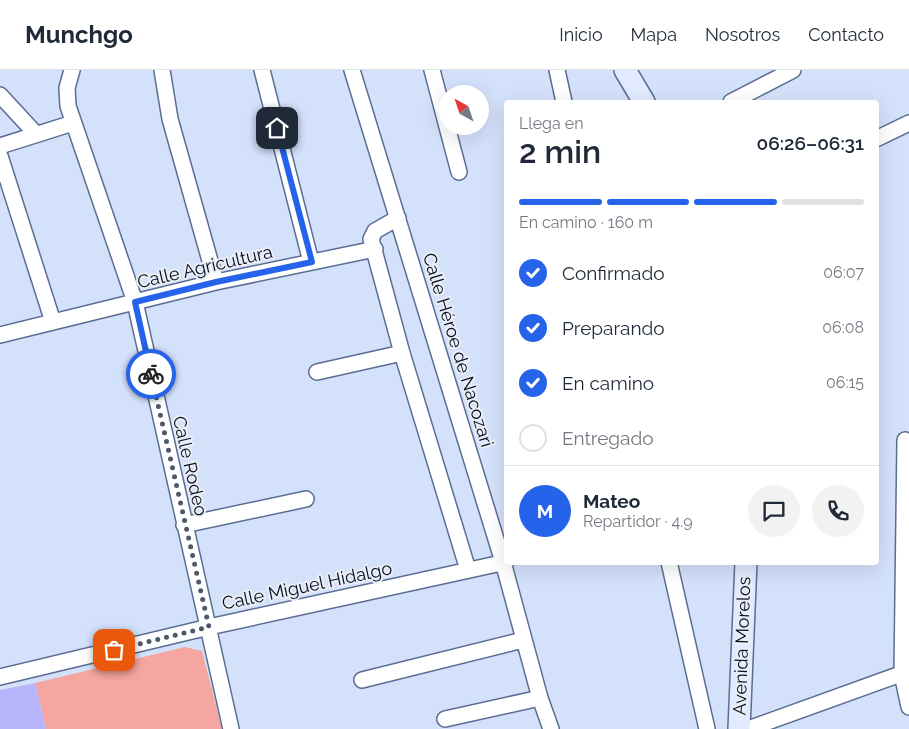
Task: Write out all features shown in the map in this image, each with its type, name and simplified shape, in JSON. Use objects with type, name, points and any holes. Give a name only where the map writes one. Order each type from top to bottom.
[{"type":"main road","points":[[625,70],[643,100]]},
{"type":"main road","name":"Avenida Morelos","points":[[739,729],[746,565]]},
{"type":"street","name":"Calle Rodeo","points":[[72,70],[67,88],[68,106],[135,302],[231,729]]},
{"type":"street","points":[[162,70],[170,119],[216,282]]},
{"type":"street","points":[[262,70],[312,262]]},
{"type":"street","name":"Calle Héroe de Nacozari","points":[[352,70],[504,559]]},
{"type":"street","points":[[432,70],[459,172]]},
{"type":"street","points":[[557,70],[564,100]]},
{"type":"street","points":[[735,100],[793,70]]},
{"type":"street","points":[[0,95],[36,134]]},
{"type":"street","points":[[0,146],[73,123]]},
{"type":"street","points":[[879,138],[909,123]]},
{"type":"street","points":[[0,156],[53,322]]},
{"type":"street","points":[[398,218],[372,234],[402,353],[468,570]]},
{"type":"street","name":"Calle Agricultura","points":[[0,334],[216,282],[375,249]]},
{"type":"street","points":[[317,372],[402,353]]},
{"type":"street","points":[[905,440],[906,673],[909,707]]},
{"type":"street","points":[[184,525],[306,498]]},
{"type":"street","name":"Calle Miguel Hidalgo","points":[[0,677],[209,627],[504,562]]},
{"type":"street","name":"Calle Héroe de Nacozari","points":[[506,565],[540,698],[551,729]]},
{"type":"street","points":[[670,565],[707,729]]},
{"type":"street","points":[[362,680],[524,640]]},
{"type":"street","points":[[748,729],[906,673]]},
{"type":"street","points":[[445,719],[540,698]]},
{"type":"shaded area","points":[[185,647],[202,651],[222,729],[46,729],[35,683]]},
{"type":"building","points":[[35,683],[46,729],[0,729],[0,690]]},
{"type":"way so far","points":[[114,650],[209,627],[184,525],[151,374]]},
{"type":"route","points":[[151,374],[135,302],[216,282],[312,262],[277,128]]}]
